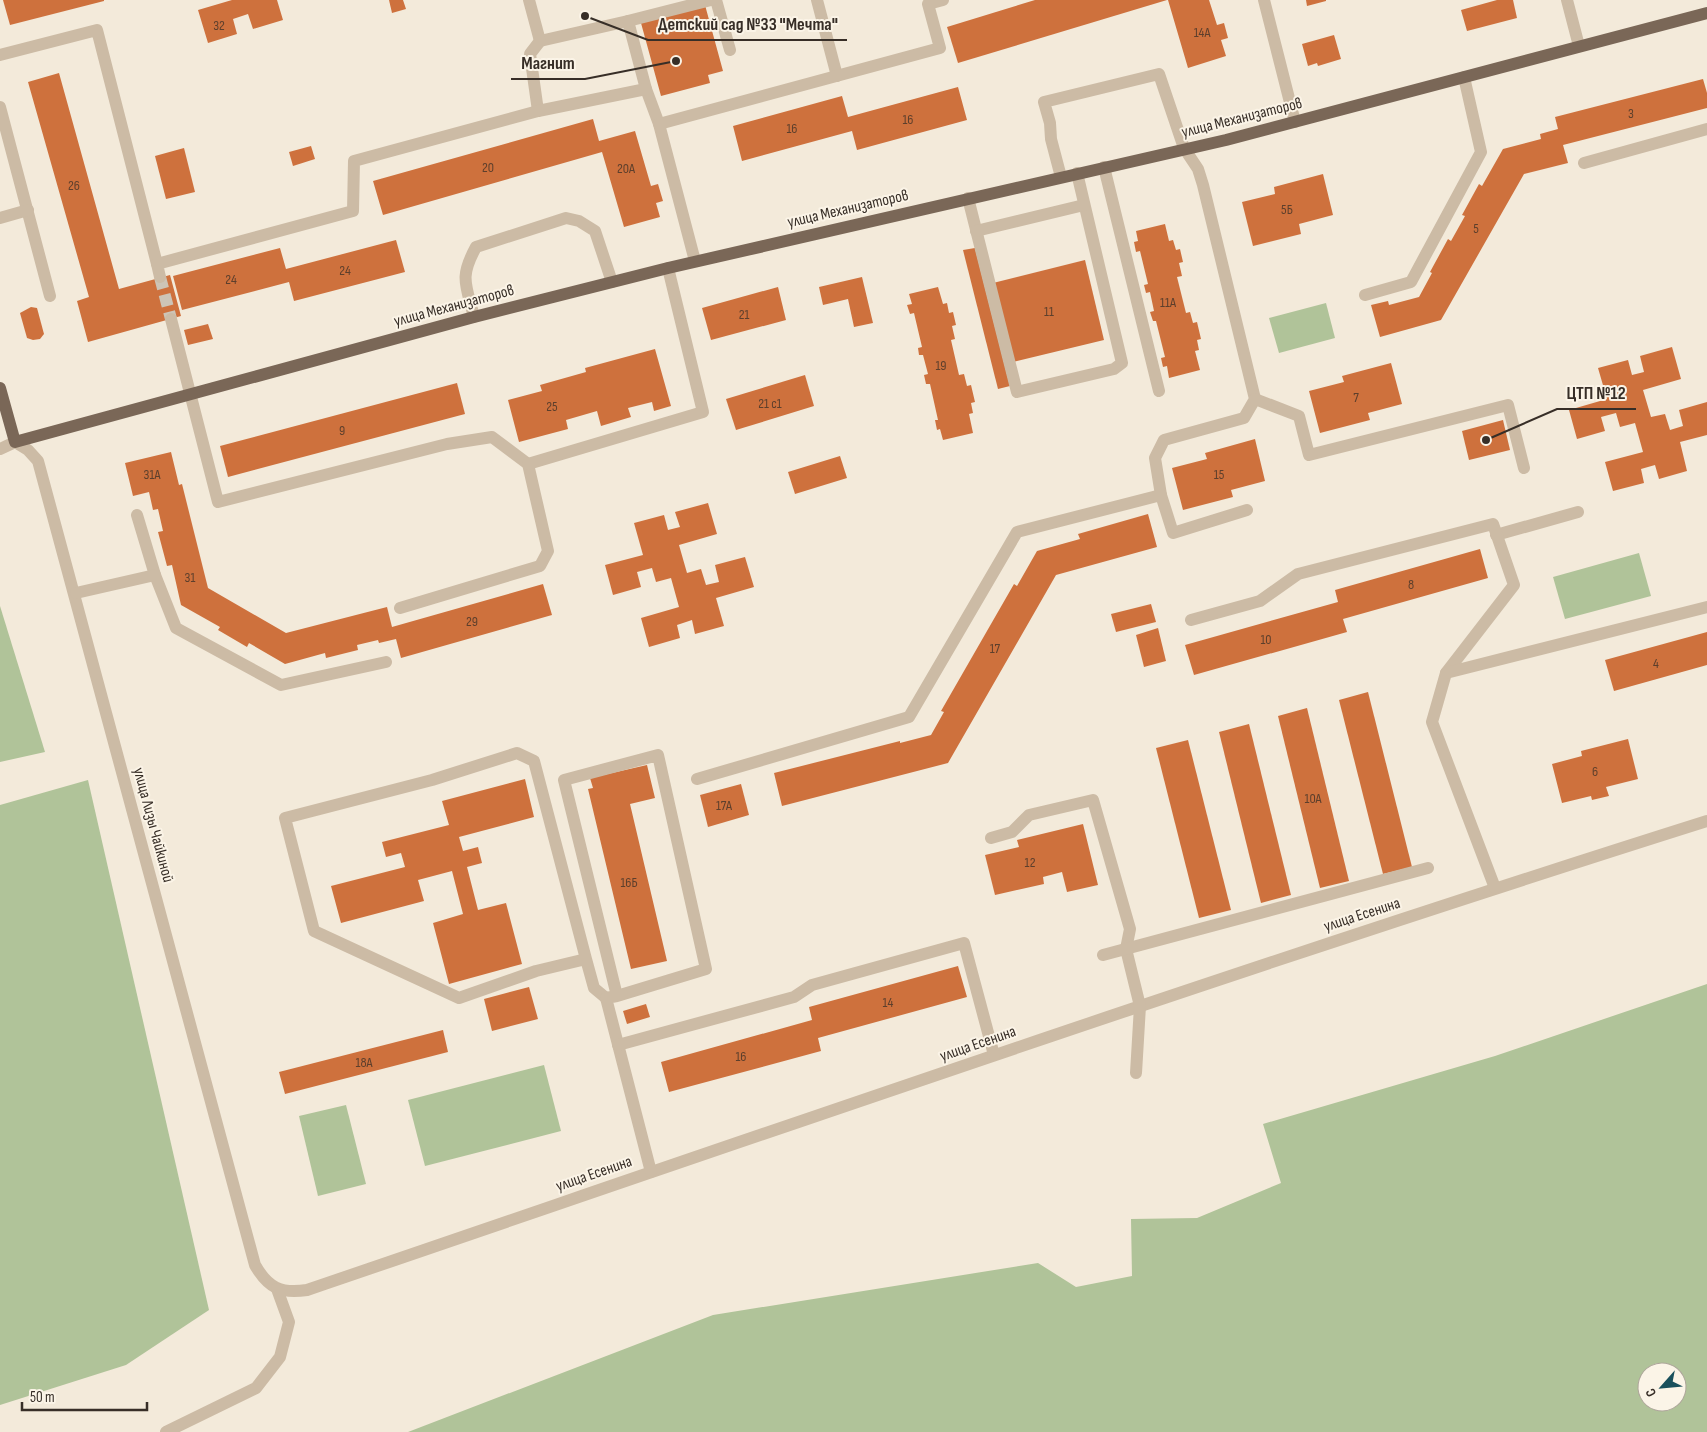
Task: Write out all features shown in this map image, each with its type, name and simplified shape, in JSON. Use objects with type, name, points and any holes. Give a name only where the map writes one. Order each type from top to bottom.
[{"type":"main road","name":"улица Механизаторов","points":[[15,442],[191,396],[474,317],[612,282],[695,261],[1295,122],[1707,13]]},
{"type":"main road","points":[[0,388],[15,442]]},
{"type":"street","points":[[529,0],[540,41]]},
{"type":"street","points":[[538,111],[530,54],[540,41],[711,0]]},
{"type":"street","points":[[716,0],[730,50]]},
{"type":"street","points":[[817,0],[837,76]]},
{"type":"street","points":[[659,124],[940,48],[928,4],[943,0]]},
{"type":"street","points":[[1264,0],[1295,122]]},
{"type":"street","points":[[1567,0],[1579,46]]},
{"type":"street","points":[[628,21],[646,89],[659,124],[695,261]]},
{"type":"street","points":[[0,55],[97,30],[160,277]]},
{"type":"street","points":[[1060,177],[1044,102],[1159,74],[1184,148],[1198,169],[1203,185],[1256,399],[1244,418],[1164,440],[1155,458],[1161,495],[1173,534],[1247,510]]},
{"type":"street","points":[[1365,295],[1411,282],[1481,152],[1464,77]]},
{"type":"street","points":[[157,264],[353,211],[354,161],[538,111],[646,89]]},
{"type":"street","points":[[0,108],[50,296]]},
{"type":"street","points":[[1584,163],[1707,129]]},
{"type":"street","points":[[1104,167],[1159,391]]},
{"type":"street","points":[[968,198],[1017,392],[1114,369],[1122,363],[1077,173]]},
{"type":"street","points":[[976,231],[1084,205]]},
{"type":"street","points":[[0,218],[28,210]]},
{"type":"street","points":[[474,317],[465,280],[465,267],[476,247],[566,218],[579,221],[595,231],[612,282]]},
{"type":"street","points":[[528,464],[703,412],[668,268]]},
{"type":"street","points":[[172,319],[218,502],[447,444],[492,437],[528,464],[548,551],[540,566],[400,608]]},
{"type":"street","points":[[1256,399],[1298,416],[1309,455],[1508,405],[1524,468]]},
{"type":"street","name":"улица Механизаторов","points":[[0,449],[15,442]]},
{"type":"street","name":"улица Лизы Чайкиной","points":[[15,442],[28,450],[38,461],[76,593],[255,1265],[263,1278],[276,1288]]},
{"type":"street","points":[[697,780],[909,717],[1016,532],[1161,495]]},
{"type":"street","points":[[1496,535],[1578,512]]},
{"type":"street","points":[[137,515],[155,575],[176,628],[281,685],[386,662]]},
{"type":"street","points":[[1191,620],[1260,601],[1298,574],[1493,524],[1514,585],[1446,673],[1432,722],[1495,888]]},
{"type":"street","points":[[76,593],[155,575]]},
{"type":"street","points":[[1446,673],[1707,607]]},
{"type":"street","points":[[586,959],[536,971],[458,998],[314,931],[285,818],[432,780],[517,753],[534,761],[594,988],[612,997],[706,969],[658,756],[564,780],[612,997],[618,1045],[651,1172]]},
{"type":"street","points":[[991,838],[1012,832],[1029,815],[1092,800],[1130,929],[1126,949],[1140,1006],[1136,1073]]},
{"type":"street","name":"улица Есенина","points":[[276,1288],[292,1292],[307,1290],[1140,1006],[1495,888],[1707,821]]},
{"type":"street","points":[[1103,955],[1428,868]]},
{"type":"street","points":[[618,1045],[794,997],[812,985],[964,943],[994,1055]]},
{"type":"street","points":[[166,1432],[256,1388],[280,1358],[289,1322],[276,1288]]},
{"type":"green space","points":[[1326,303],[1335,338],[1279,353],[1269,318]]},
{"type":"green space","points":[[1639,553],[1651,596],[1565,619],[1553,577]]},
{"type":"green space","points":[[0,606],[45,752],[0,762]]},
{"type":"green space","points":[[88,780],[209,1310],[126,1365],[0,1405],[0,805]]},
{"type":"green space","points":[[1707,984],[1707,1432],[408,1432],[713,1315],[1038,1263],[1076,1287],[1132,1276],[1131,1219],[1197,1218],[1281,1183],[1263,1124],[1495,1056]]},
{"type":"green space","points":[[544,1065],[561,1131],[425,1166],[408,1100]]},
{"type":"green space","points":[[346,1105],[366,1184],[318,1196],[299,1116]]},
{"type":"building","points":[[3,0],[104,0],[104,1],[10,25]]},
{"type":"building","points":[[232,0],[277,0],[283,20],[253,29],[248,14],[233,19],[237,34],[208,43],[198,10]]},
{"type":"building","points":[[389,0],[403,0],[406,9],[392,13]]},
{"type":"building","points":[[1035,0],[1167,0],[958,63],[947,27]]},
{"type":"building","points":[[1168,0],[1209,0],[1217,25],[1224,23],[1228,38],[1221,40],[1226,56],[1188,68]]},
{"type":"building","points":[[1306,0],[1326,0],[1326,1],[1307,6]]},
{"type":"building","points":[[1497,0],[1513,0],[1517,18],[1467,31],[1461,10]]},
{"type":"building","points":[[705,5],[723,71],[708,75],[710,83],[661,96],[641,23]]},
{"type":"building","points":[[1334,35],[1341,59],[1318,66],[1317,63],[1308,66],[1302,44]]},
{"type":"building","points":[[59,73],[119,289],[170,275],[181,316],[88,342],[77,301],[89,297],[28,82]]},
{"type":"building","points":[[1703,79],[1707,93],[1707,108],[1563,145],[1568,163],[1524,174],[1441,320],[1380,337],[1371,305],[1388,301],[1389,305],[1419,297],[1448,239],[1451,241],[1465,216],[1462,215],[1479,184],[1482,186],[1503,149],[1541,139],[1540,134],[1558,129],[1555,117]]},
{"type":"building","points":[[958,87],[967,120],[857,150],[852,131],[742,161],[733,126],[842,96],[848,117]]},
{"type":"building","points":[[593,119],[599,141],[635,131],[651,186],[658,184],[663,201],[656,203],[660,217],[624,227],[602,152],[383,215],[373,181]]},
{"type":"building","points":[[311,146],[315,159],[293,166],[289,152]]},
{"type":"building","points":[[184,148],[195,192],[166,199],[155,156]]},
{"type":"building","points":[[1323,174],[1333,215],[1299,224],[1301,234],[1253,246],[1242,202],[1275,194],[1274,187]]},
{"type":"building","points":[[1165,224],[1169,241],[1173,240],[1176,250],[1180,249],[1183,262],[1179,263],[1182,276],[1177,277],[1186,313],[1190,312],[1193,323],[1197,322],[1201,339],[1197,340],[1199,350],[1195,351],[1200,370],[1169,378],[1167,366],[1163,367],[1161,358],[1165,357],[1156,321],[1153,321],[1150,312],[1154,311],[1150,292],[1146,293],[1144,285],[1148,284],[1140,251],[1136,252],[1134,242],[1138,241],[1136,231]]},
{"type":"building","points":[[396,240],[405,272],[294,301],[289,282],[182,310],[173,276],[280,248],[286,269]]},
{"type":"building","points":[[975,248],[1010,386],[998,389],[963,250]]},
{"type":"building","points":[[1085,260],[1104,340],[1013,362],[993,283]]},
{"type":"building","points":[[862,277],[873,323],[854,327],[848,299],[823,305],[819,287]]},
{"type":"building","points":[[778,287],[786,320],[711,340],[702,308]]},
{"type":"building","points":[[938,287],[943,304],[947,303],[949,313],[953,312],[956,325],[952,326],[955,339],[951,340],[959,375],[964,374],[967,386],[971,385],[975,402],[971,403],[973,413],[969,414],[973,433],[943,440],[940,429],[937,430],[935,420],[938,420],[930,384],[926,384],[924,375],[928,374],[923,355],[919,355],[918,348],[922,347],[914,313],[910,314],[907,305],[912,304],[909,294]]},
{"type":"building","points":[[31,307],[37,308],[44,334],[40,339],[33,340],[27,338],[20,313]]},
{"type":"building","points":[[208,324],[213,339],[188,345],[184,330]]},
{"type":"building","points":[[1672,347],[1681,379],[1643,390],[1651,417],[1665,414],[1670,430],[1683,426],[1679,410],[1707,402],[1707,435],[1680,442],[1687,471],[1659,479],[1655,465],[1641,469],[1644,483],[1613,491],[1605,462],[1643,452],[1635,423],[1620,427],[1616,413],[1601,417],[1605,431],[1577,439],[1569,410],[1607,399],[1598,368],[1628,360],[1632,375],[1644,372],[1640,356]]},
{"type":"building","points":[[655,349],[671,406],[654,411],[652,402],[628,408],[631,417],[601,426],[597,411],[566,420],[568,429],[519,442],[508,400],[542,391],[540,385],[586,372],[585,368]]},
{"type":"building","points":[[1391,363],[1402,404],[1368,413],[1370,420],[1320,433],[1309,391],[1344,382],[1342,376]]},
{"type":"building","points":[[805,375],[814,406],[736,430],[726,399]]},
{"type":"building","points":[[457,383],[465,414],[228,477],[220,446]]},
{"type":"building","points":[[1503,420],[1510,450],[1469,460],[1462,431]]},
{"type":"building","points":[[1255,439],[1265,481],[1231,490],[1233,497],[1183,510],[1172,468],[1207,459],[1205,453]]},
{"type":"building","points":[[171,452],[179,485],[182,484],[208,588],[286,633],[387,607],[392,627],[543,584],[552,615],[401,658],[396,639],[379,643],[378,640],[357,645],[358,650],[326,658],[325,653],[285,664],[249,643],[247,647],[218,630],[220,627],[181,605],[172,565],[167,566],[158,532],[163,531],[158,509],[153,510],[149,492],[133,496],[125,463]]},
{"type":"building","points":[[840,456],[847,478],[795,494],[788,472]]},
{"type":"building","points":[[708,503],[717,534],[679,545],[687,573],[701,569],[706,585],[719,582],[715,565],[745,557],[754,587],[716,598],[724,626],[695,634],[692,620],[677,625],[680,638],[649,647],[641,618],[679,607],[671,578],[656,582],[652,568],[637,572],[641,587],[613,595],[605,565],[643,555],[634,523],[664,515],[668,530],[680,527],[675,512]]},
{"type":"building","points":[[1148,514],[1157,547],[1056,575],[948,763],[782,806],[774,773],[931,735],[944,712],[941,711],[1014,584],[1017,586],[1037,551],[1080,539],[1078,534]]},
{"type":"building","points":[[1480,549],[1488,578],[1343,619],[1347,632],[1194,675],[1185,645],[1338,602],[1335,590]]},
{"type":"building","points":[[1151,604],[1156,622],[1116,632],[1111,614]]},
{"type":"building","points":[[1158,628],[1166,661],[1144,667],[1136,635]]},
{"type":"building","points":[[1707,632],[1707,665],[1614,691],[1605,660]]},
{"type":"building","points":[[1368,692],[1412,867],[1383,874],[1339,700]]},
{"type":"building","points":[[1307,708],[1349,881],[1320,888],[1278,716]]},
{"type":"building","points":[[1249,724],[1291,895],[1261,903],[1219,732]]},
{"type":"building","points":[[1628,739],[1638,779],[1606,787],[1609,796],[1592,800],[1591,796],[1562,803],[1552,764],[1582,756],[1581,751]]},
{"type":"building","points":[[1188,740],[1231,910],[1199,918],[1156,748]]},
{"type":"building","points":[[647,765],[655,798],[630,804],[667,961],[631,969],[588,789],[593,788],[590,778]]},
{"type":"building","points":[[525,779],[534,817],[459,837],[463,851],[478,847],[482,863],[467,867],[478,910],[506,903],[522,964],[449,984],[433,923],[463,914],[452,871],[418,880],[424,901],[341,923],[331,886],[405,867],[401,853],[386,857],[382,842],[449,825],[442,801]]},
{"type":"building","points":[[741,784],[749,815],[708,827],[700,795]]},
{"type":"building","points":[[1083,824],[1098,885],[1067,892],[1062,872],[1043,877],[1044,884],[995,895],[985,855],[1019,847],[1017,840]]},
{"type":"building","points":[[958,966],[967,997],[818,1038],[821,1051],[669,1092],[661,1062],[812,1020],[809,1007]]},
{"type":"building","points":[[529,987],[538,1019],[492,1031],[484,999]]},
{"type":"building","points":[[646,1004],[650,1017],[627,1024],[623,1011]]},
{"type":"building","points":[[443,1030],[448,1052],[285,1094],[279,1072]]},
{"type":"tunnel","points":[[160,277],[171,319]]},
{"type":"place","name":"Детский сад №33 \"Мечта\"","points":[[585,16]]},
{"type":"place","name":"Магнит","points":[[676,61]]},
{"type":"place","name":"ЦТП №12","points":[[1486,440]]}]
